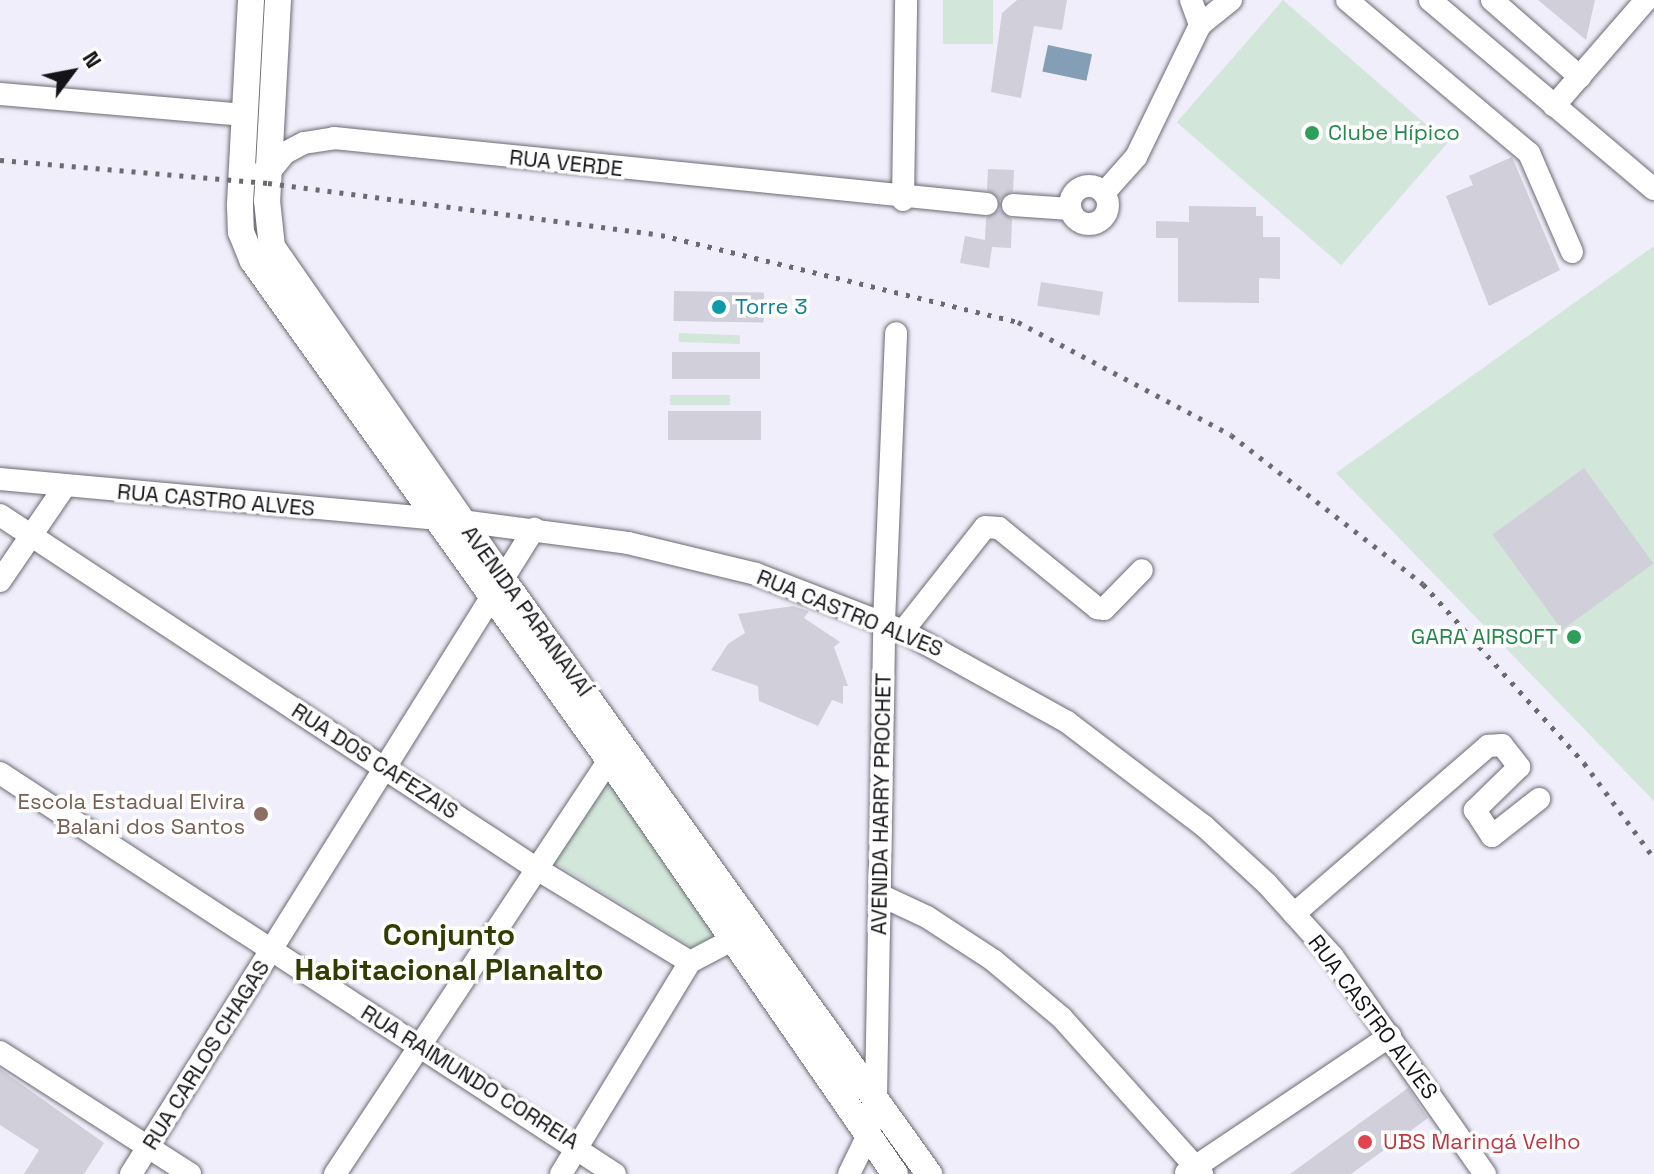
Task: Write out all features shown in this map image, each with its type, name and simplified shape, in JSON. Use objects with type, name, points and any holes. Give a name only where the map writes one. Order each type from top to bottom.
[{"type":"main road","name":"AVENIDA PARANAVAÍ","points":[[251,0],[245,115],[272,247],[449,521],[744,934],[895,1174]]},
{"type":"main road","name":"AVENIDA PARANAVAÍ","points":[[255,174],[278,0]]},
{"type":"main road","name":"AVENIDA PARANAVAÍ","points":[[744,934],[876,1098],[929,1174]]},
{"type":"street","points":[[903,200],[906,0]]},
{"type":"street","points":[[1191,0],[1200,25]]},
{"type":"street","points":[[1013,205],[1070,209],[1079,221],[1094,223],[1106,214],[1104,193],[1136,157],[1200,25],[1231,0]]},
{"type":"street","points":[[1347,0],[1529,153],[1572,252]]},
{"type":"street","points":[[1430,0],[1654,189]]},
{"type":"street","points":[[1492,0],[1580,77]]},
{"type":"street","points":[[1554,106],[1646,0]]},
{"type":"street","points":[[0,94],[245,115]]},
{"type":"street","name":"RUA VERDE","points":[[255,174],[295,148],[334,138],[903,200],[987,204]]},
{"type":"street","name":"AVENIDA HARRY PROCHET","points":[[849,1174],[868,1135],[876,1098],[880,895],[894,627],[896,333]]},
{"type":"street","name":"RUA CASTRO ALVES","points":[[0,479],[534,529],[628,543],[756,574],[894,627],[1067,722],[1204,826],[1333,957],[1485,1174]]},
{"type":"street","points":[[0,581],[65,486]]},
{"type":"street","name":"RUA DOS CAFEZAIS","points":[[0,515],[537,869],[690,962]]},
{"type":"street","points":[[894,627],[985,527],[999,528],[1097,608],[1104,609],[1142,570]]},
{"type":"street","name":"RUA CARLOS CHAGAS","points":[[131,1174],[387,768],[494,586],[534,529]]},
{"type":"street","points":[[1294,914],[1488,746],[1502,745],[1519,767],[1475,810],[1474,816],[1492,836],[1539,799]]},
{"type":"street","points":[[335,1174],[615,751]]},
{"type":"street","name":"RUA RAIMUNDO CORREIA","points":[[0,773],[273,948],[419,1048],[580,1146],[615,1174]]},
{"type":"street","points":[[880,895],[927,917],[993,960],[1062,1018],[1194,1171],[1390,1036]]},
{"type":"street","points":[[561,1174],[690,962],[744,934]]},
{"type":"street","points":[[0,1052],[190,1174]]},
{"type":"green space","points":[[943,0],[993,0],[993,44],[943,44]]},
{"type":"green space","name":"Clube Hípico","points":[[1283,0],[1448,143],[1341,265],[1177,122]]},
{"type":"green space","name":"GARA AIRSOFT","points":[[1654,246],[1654,801],[1336,473]]},
{"type":"green space","points":[[679,333],[740,335],[740,344],[679,342]]},
{"type":"green space","points":[[670,395],[730,395],[730,405],[670,405]]},
{"type":"green space","points":[[611,773],[718,934],[693,948],[552,861]]},
{"type":"water","points":[[1048,45],[1092,54],[1086,81],[1042,71]]},
{"type":"building","points":[[1017,0],[1067,0],[1062,30],[1034,26],[1021,98],[991,92],[1002,13]]},
{"type":"building","points":[[1538,0],[1595,0],[1586,40]]},
{"type":"building","points":[[1512,157],[1560,270],[1489,306],[1446,196],[1473,185],[1469,176]]},
{"type":"building","points":[[988,169],[1014,170],[1013,191],[1000,200],[987,190]]},
{"type":"building","points":[[1189,206],[1256,207],[1256,216],[1263,216],[1263,237],[1280,237],[1280,279],[1259,278],[1259,303],[1178,302],[1178,238],[1156,238],[1156,221],[1189,222]]},
{"type":"building","points":[[1000,209],[1012,219],[1011,248],[992,247],[989,268],[960,263],[965,236],[985,240],[986,218]]},
{"type":"building","points":[[1041,282],[1103,292],[1099,316],[1037,306]]},
{"type":"building","name":"Torre 3","points":[[674,291],[764,293],[763,323],[673,321]]},
{"type":"building","points":[[672,352],[760,352],[760,379],[672,379]]},
{"type":"building","points":[[668,411],[761,411],[761,440],[668,440]]},
{"type":"building","points":[[1584,468],[1653,563],[1562,630],[1493,534]]},
{"type":"building","points":[[793,606],[809,611],[804,618],[840,642],[834,647],[848,686],[843,686],[843,704],[832,700],[818,726],[759,701],[758,686],[711,670],[728,644],[745,633],[738,614]]},
{"type":"building","points":[[0,1069],[104,1143],[84,1174],[24,1174],[39,1150],[0,1125]]},
{"type":"building","name":"UBS Maringá Velho","points":[[1408,1088],[1428,1118],[1351,1174],[1290,1174]]},
{"type":"railway","points":[[0,160],[268,183],[661,235],[1018,322],[1231,435],[1423,584],[1584,763],[1654,858]]},
{"type":"place","name":"Clube Hípico","points":[[1312,133]]},
{"type":"place","name":"Torre 3","points":[[719,307]]},
{"type":"place","name":"GARA AIRSOFT","points":[[1574,637]]},
{"type":"place","name":"Escola Estadual Elvira Balani dos Santos","points":[[261,814]]},
{"type":"place","name":"UBS Maringá Velho","points":[[1365,1142]]},
{"type":"district","name":"Conjunto Habitacional Planalto","points":[[449,952]]}]
